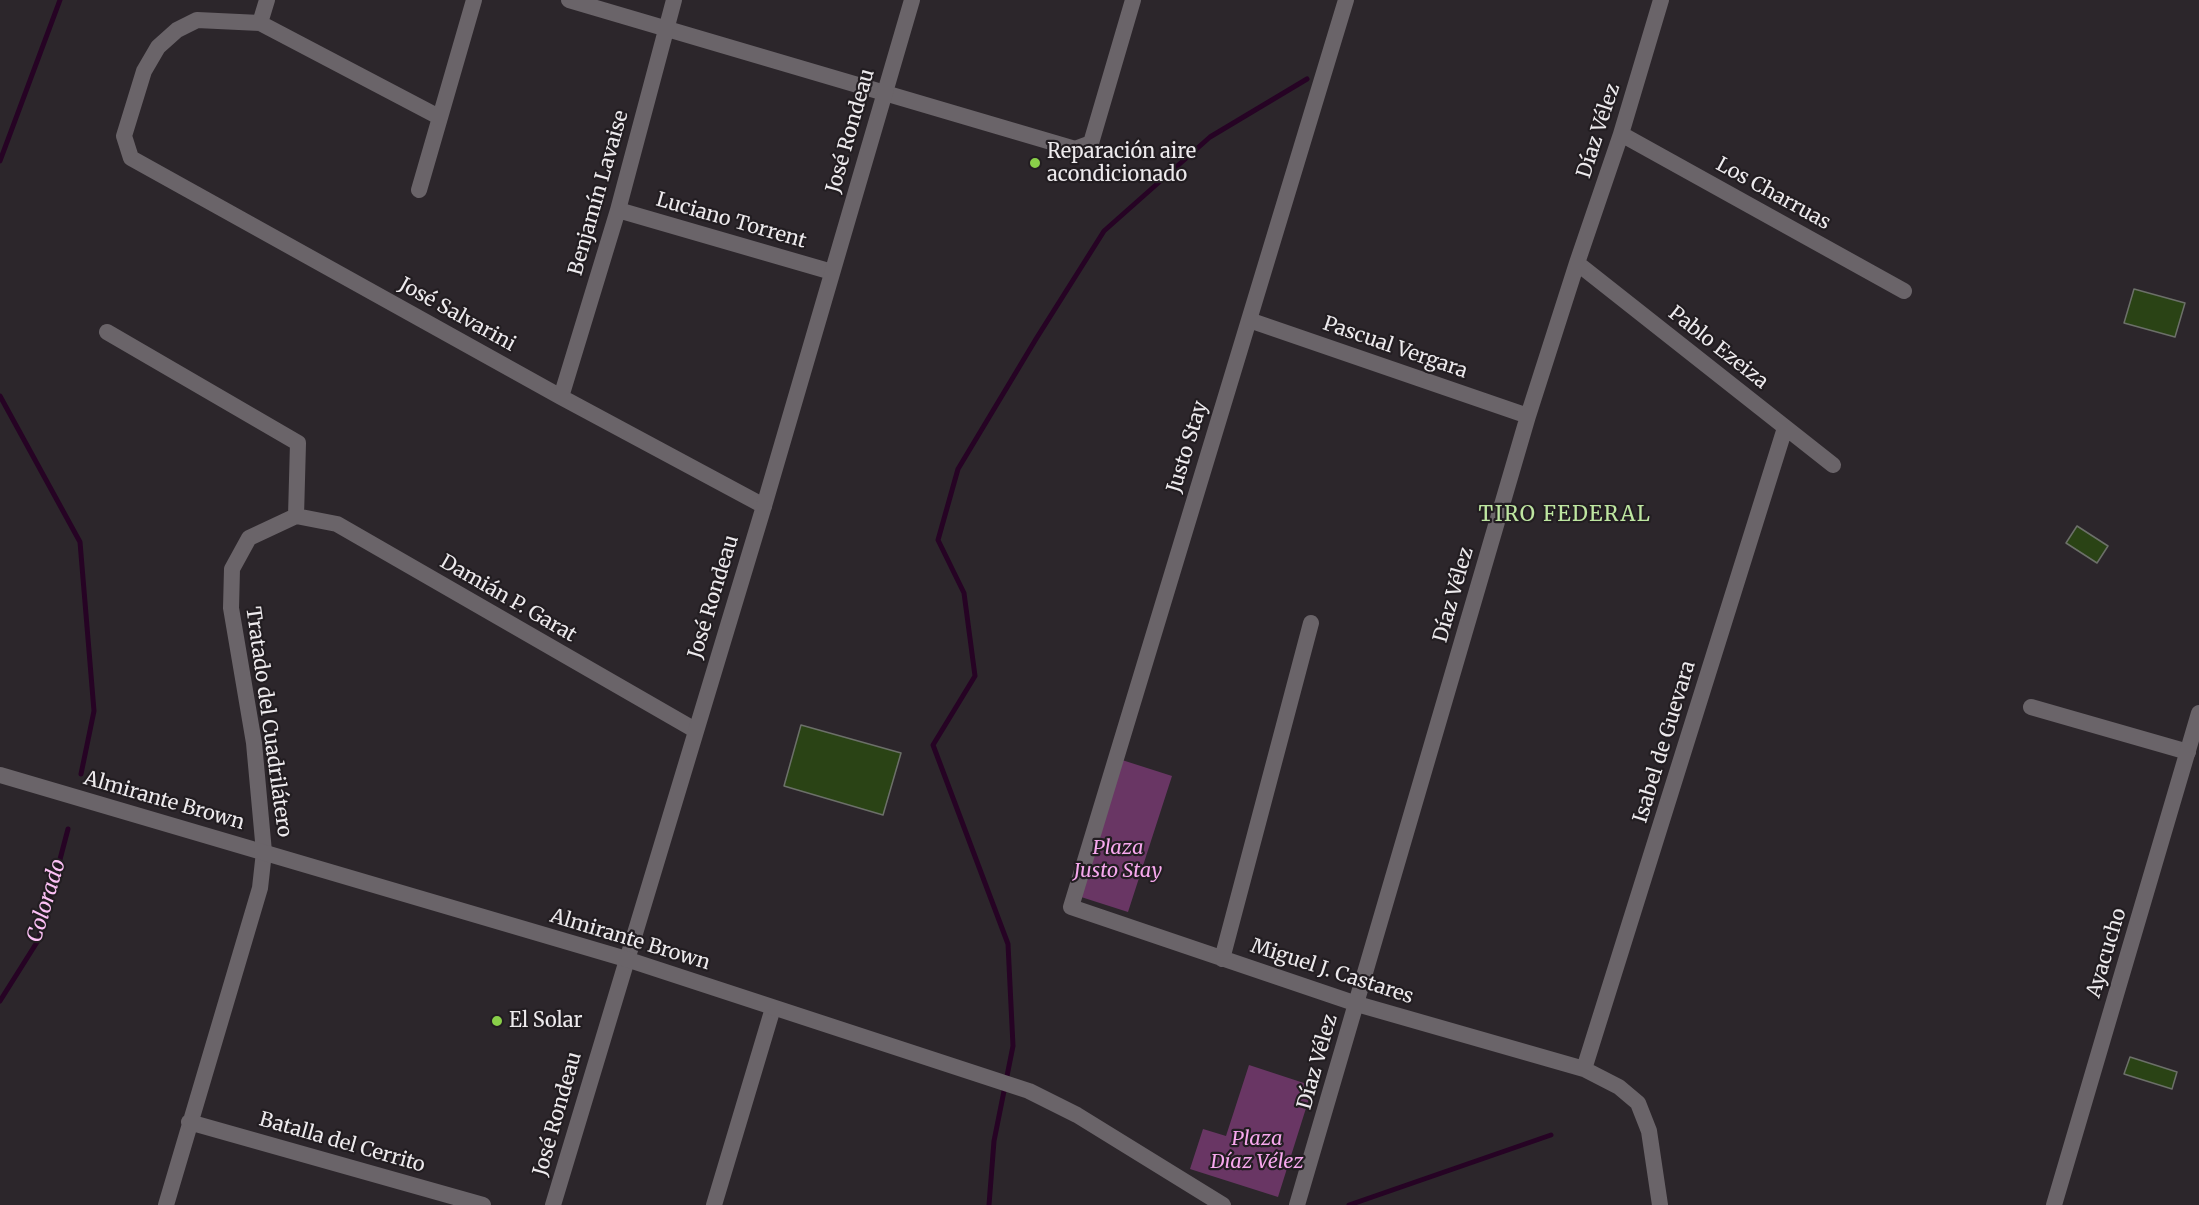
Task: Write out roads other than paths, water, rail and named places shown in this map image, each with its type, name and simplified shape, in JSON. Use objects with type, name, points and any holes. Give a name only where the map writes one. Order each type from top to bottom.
[{"type":"street","points":[[267,0],[260,23],[439,117]]},
{"type":"street","points":[[419,190],[474,0]]},
{"type":"street","points":[[569,0],[1075,149],[1091,143],[1133,0]]},
{"type":"street","name":"Benjamín Lavaise","points":[[561,397],[618,210],[674,0]]},
{"type":"street","name":"José Rondeau","points":[[553,1205],[764,506],[912,0]]},
{"type":"street","name":"Justo Stay","points":[[1071,907],[1346,0]]},
{"type":"street","name":"Díaz Vélez","points":[[1297,1205],[1528,416],[1621,134],[1661,0]]},
{"type":"street","name":"José Salvarini","points":[[260,23],[197,20],[177,30],[158,47],[144,71],[124,136],[131,158],[561,397],[764,506]]},
{"type":"street","name":"Los Charruas","points":[[1621,134],[1904,291]]},
{"type":"street","name":"Luciano Torrent","points":[[618,210],[832,272]]},
{"type":"street","name":"Pablo Ezeiza","points":[[1577,263],[1833,465]]},
{"type":"street","name":"Pascual Vergara","points":[[1249,320],[1528,416]]},
{"type":"street","points":[[107,332],[298,443],[296,516]]},
{"type":"street","name":"Isabel de Guevara","points":[[1584,1069],[1785,428]]},
{"type":"street","name":"Damián P. Garat","points":[[296,516],[337,524],[695,730]]},
{"type":"street","name":"Tratado del Cuadrilátero","points":[[166,1205],[260,888],[264,852],[254,743],[231,608],[232,569],[249,538],[296,516]]},
{"type":"street","points":[[1222,959],[1311,622]]},
{"type":"street","points":[[2031,707],[2188,752]]},
{"type":"street","name":"Ayacucho","points":[[2054,1205],[2199,713]]},
{"type":"street","name":"Almirante Brown","points":[[0,775],[626,959],[1029,1091],[1077,1115],[1223,1205]]},
{"type":"street","name":"Miguel J. Castares","points":[[1071,907],[1357,1004],[1584,1069],[1619,1087],[1638,1103],[1649,1131],[1660,1205]]},
{"type":"street","points":[[714,1205],[773,1008]]},
{"type":"street","name":"Batalla del Cerrito","points":[[189,1122],[483,1205]]},
{"type":"waterway","points":[[0,161],[60,0]]},
{"type":"waterway","points":[[989,1205],[994,1141],[1013,1046],[1008,944],[933,745],[975,676],[964,593],[938,540],[958,469],[1104,231],[1210,137],[1307,79]]},
{"type":"waterway","points":[[0,396],[80,542],[94,711],[81,774]]},
{"type":"waterway","name":"Colorado","points":[[0,1001],[39,939],[68,829]]},
{"type":"waterway","points":[[1349,1205],[1551,1135]]},
{"type":"place","name":"Reparación aire acondicionado","points":[[1035,163]]},
{"type":"place","name":"El Solar","points":[[497,1021]]},
{"type":"district","name":"TIRO FEDERAL","points":[[1565,515]]},
{"type":"park label","name":"Plaza Justo Stay","points":[[1118,860]]},
{"type":"park label","name":"Plaza Díaz Vélez","points":[[1257,1150]]}]
